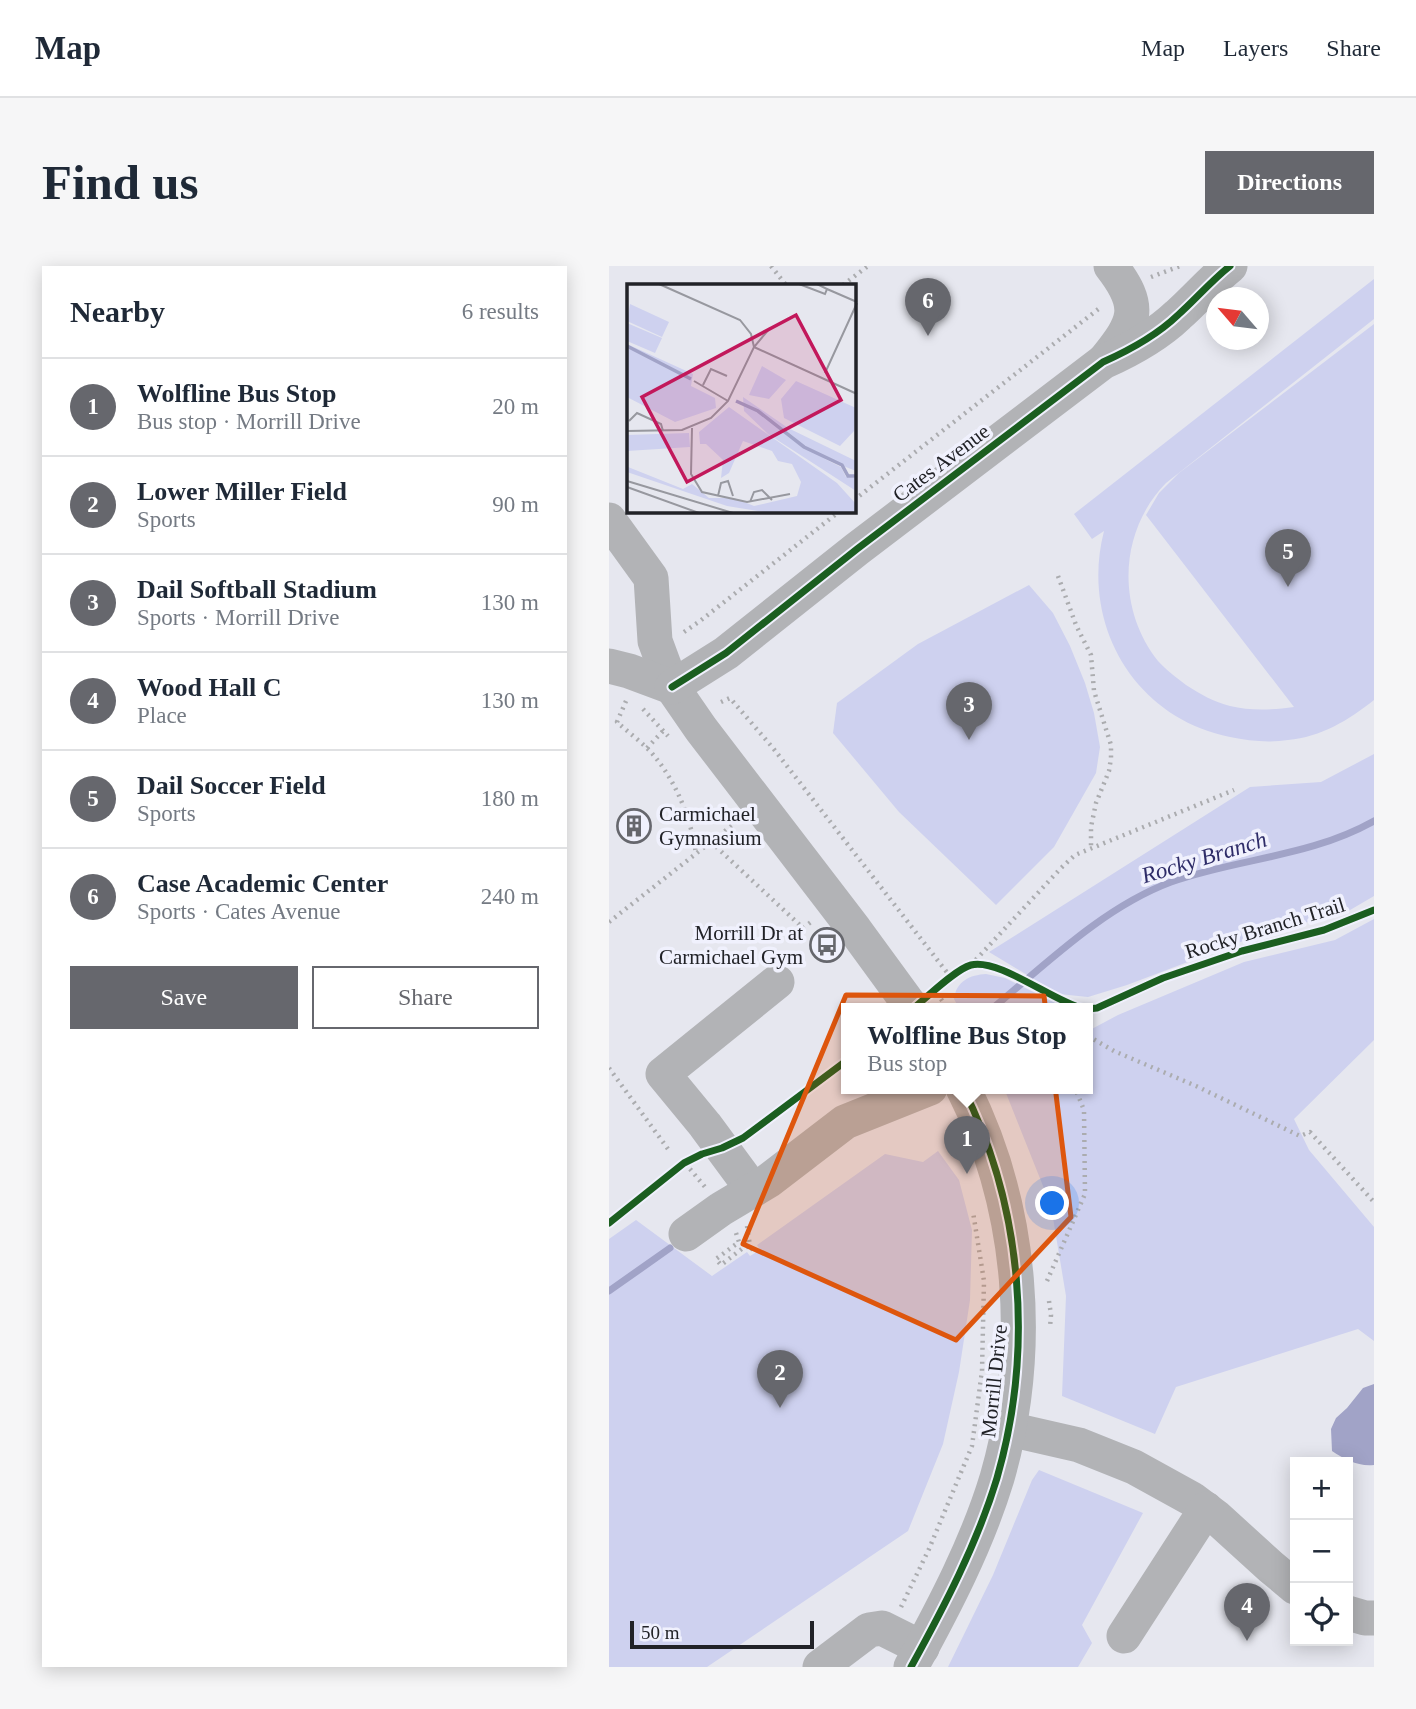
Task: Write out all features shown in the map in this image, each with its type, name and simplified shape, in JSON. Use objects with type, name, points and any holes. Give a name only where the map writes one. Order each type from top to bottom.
[{"type":"street","points":[[1121,284],[1157,299],[1173,300],[1181,299],[1221,273]]},
{"type":"street","name":"Cates Avenue","points":[[672,687],[726,653],[857,549],[1103,362],[1136,347],[1176,317],[1221,273]]},
{"type":"street","points":[[1103,362],[1124,337],[1132,318],[1131,300],[1121,284]]},
{"type":"street","points":[[609,520],[652,578],[655,641],[672,687],[847,920],[917,1003]]},
{"type":"street","points":[[609,666],[672,687]]},
{"type":"street","points":[[753,1190],[663,1074],[777,982]]},
{"type":"street","points":[[687,1234],[721,1209],[768,1181],[845,1122],[915,1094]]},
{"type":"street","name":"Morrill Drive","points":[[916,1657],[966,1558],[996,1480],[1009,1429],[1017,1356],[1018,1308],[1014,1255],[997,1175],[987,1143],[966,1094]]},
{"type":"street","points":[[1009,1429],[1079,1445],[1134,1467],[1206,1509],[1290,1583]]},
{"type":"street","points":[[1123,1636],[1206,1509]]},
{"type":"street","points":[[1353,1614],[1374,1618]]},
{"type":"street","points":[[820,1667],[875,1628],[889,1631],[916,1657]]},
{"type":"path","points":[[771,266],[785,284]]},
{"type":"path","points":[[844,284],[868,266]]},
{"type":"path","points":[[856,498],[1121,284],[1179,266]]},
{"type":"path","points":[[705,627],[700,621],[838,513]]},
{"type":"path","points":[[1058,576],[1076,625],[1091,655],[1094,691],[1111,746],[1109,771],[1096,803],[1091,827],[1091,849]]},
{"type":"path","points":[[630,694],[617,722],[647,749],[674,786],[688,819],[696,854]]},
{"type":"path","points":[[721,702],[730,698],[773,748],[949,975],[932,987],[943,1003]]},
{"type":"path","points":[[647,749],[663,732]]},
{"type":"path","points":[[919,1003],[964,969],[1075,855],[1234,790]]},
{"type":"path","points":[[609,922],[734,823]]},
{"type":"path","points":[[711,842],[803,928],[811,922]]},
{"type":"path","points":[[964,969],[981,965]]},
{"type":"path","points":[[1093,1039],[1300,1136],[1310,1132],[1374,1202]]},
{"type":"path","points":[[609,1068],[669,1149]]},
{"type":"path","points":[[1047,1283],[1085,1194],[1084,1110],[1077,1094]]},
{"type":"path","points":[[712,1196],[687,1166],[702,1154],[722,1148]]},
{"type":"path","points":[[889,1631],[929,1549],[972,1446],[982,1371],[984,1281],[971,1201]]},
{"type":"path","points":[[736,1231],[739,1242],[716,1259],[721,1265],[743,1248],[750,1246]]},
{"type":"path","points":[[749,1234],[750,1246],[755,1253]]},
{"type":"highlighted area","points":[[846,995],[1044,996],[1071,1217],[956,1340],[743,1244]]},
{"type":"shaded area","points":[[1374,279],[1374,319],[1166,483],[1150,502],[1132,546],[1129,570],[1135,618],[1144,640],[1158,661],[1172,674],[1202,695],[1230,706],[1262,710],[1294,707],[1146,515],[1159,493],[1179,473],[1374,324],[1374,700],[1334,726],[1300,738],[1252,740],[1196,727],[1166,710],[1142,688],[1122,662],[1108,632],[1100,600],[1099,566],[1104,531],[1092,539],[1074,514]]},
{"type":"shaded area","points":[[1029,585],[1053,613],[1070,646],[1094,713],[1100,747],[1096,773],[1054,847],[996,905],[899,812],[833,733],[837,703],[918,644]]},
{"type":"shaded area","points":[[1374,754],[1374,896],[1345,913],[1267,932],[1088,997],[1059,994],[989,952],[1250,787],[1321,782]]},
{"type":"shaded area","points":[[1374,919],[1374,1040],[1294,1119],[1309,1150],[1374,1227],[1374,1341],[1358,1329],[1176,1387],[1155,1434],[1062,1396],[1066,1296],[1051,1206],[1006,1094],[1093,1094],[1093,1028],[1118,1015],[1244,962],[1335,940]]},
{"type":"shaded area","points":[[986,974],[1005,978],[1056,1003],[956,1003],[955,993],[961,983]]},
{"type":"shaded area","points":[[938,1151],[959,1180],[972,1230],[970,1300],[959,1372],[943,1444],[908,1531],[707,1667],[609,1667],[609,1239],[636,1220],[712,1276],[747,1252],[750,1256],[760,1250],[757,1245],[885,1154],[923,1162]]},
{"type":"shaded area","points":[[1374,1384],[1374,1465],[1357,1464],[1353,1462],[1353,1457],[1343,1457],[1332,1451],[1331,1429],[1336,1418],[1363,1388]]},
{"type":"shaded area","points":[[1039,1470],[1143,1513],[1082,1625],[1092,1643],[1078,1667],[948,1667],[993,1575],[1032,1480]]},
{"type":"waterway","name":"Rocky Branch","points":[[999,1003],[1099,921],[1146,893],[1197,874],[1300,850],[1350,833],[1374,821]]},
{"type":"waterway","name":"Rocky Branch","points":[[609,1291],[670,1248]]},
{"type":"cycle path","points":[[672,687],[726,653],[857,549],[1103,362],[1161,330],[1230,266]]},
{"type":"cycle path","name":"Rocky Branch Trail","points":[[1093,1008],[1163,978],[1242,951],[1324,930],[1374,910]]},
{"type":"cycle path","points":[[920,1003],[958,972],[971,965],[982,965],[1010,973],[1067,1003]]},
{"type":"cycle path","points":[[609,1223],[684,1163],[743,1138],[841,1065]]},
{"type":"cycle path","points":[[911,1667],[959,1575],[989,1503],[1009,1429],[1016,1380],[1018,1330],[1010,1230],[999,1181],[966,1094]]},
{"type":"place","name":"Case Academic Center","points":[[928,336]]},
{"type":"place","name":"Dail Soccer Field","points":[[1288,587]]},
{"type":"place","name":"Dail Softball Stadium","points":[[969,740]]},
{"type":"place","name":"Carmichael Gymnasium","points":[[634,826]]},
{"type":"place","name":"Morrill Dr at Carmichael Gym","points":[[827,945]]},
{"type":"place","name":"Wolfline Bus Stop","points":[[967,1174]]},
{"type":"place","name":"Lower Miller Field","points":[[780,1408]]},
{"type":"place","name":"Wood Hall C","points":[[1247,1641]]}]
